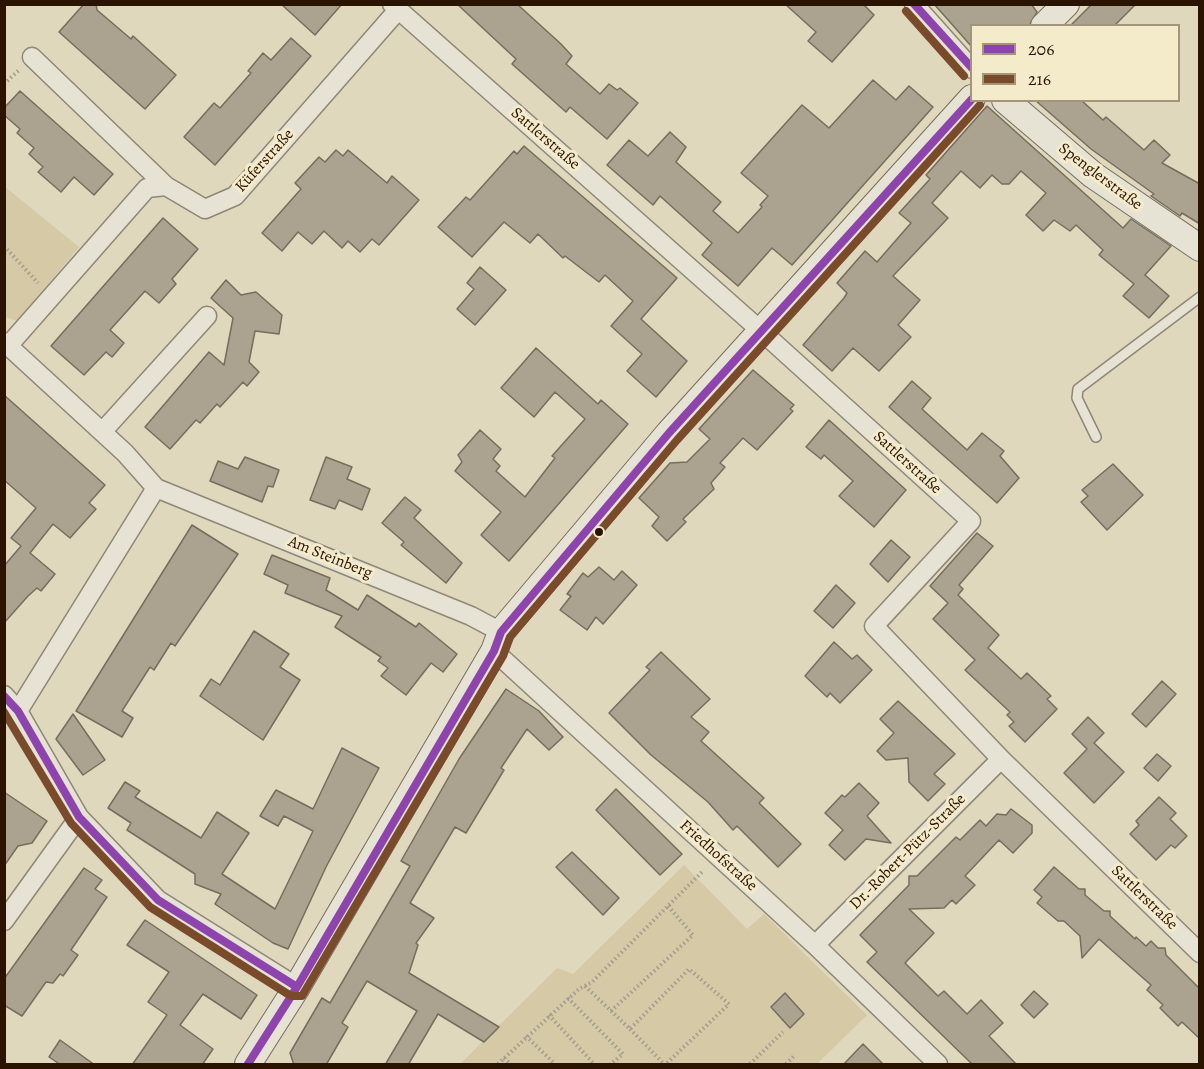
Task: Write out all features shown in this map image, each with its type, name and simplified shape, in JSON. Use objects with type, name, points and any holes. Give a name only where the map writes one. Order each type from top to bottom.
[{"type":"main road","points":[[1046,24],[1066,4]]},
{"type":"main road","points":[[248,1065],[297,987],[498,642],[669,433],[970,100]]},
{"type":"main road","name":"Spenglerstraße","points":[[1007,102],[1093,175],[1200,248]]},
{"type":"street","points":[[914,4],[970,67]]},
{"type":"street","name":"Küferstraße","points":[[32,57],[166,186],[205,209],[235,196],[395,7]]},
{"type":"street","name":"Sattlerstraße","points":[[395,7],[760,330],[970,521],[874,626],[1001,759],[1200,953]]},
{"type":"street","name":"Am Steinberg","points":[[166,186],[147,188],[6,344],[102,432],[156,488],[471,616],[498,642]]},
{"type":"street","points":[[102,432],[207,316]]},
{"type":"street","points":[[18,711],[156,488]]},
{"type":"street","name":"Friedhofstraße","points":[[498,642],[718,856],[816,945],[938,1065]]},
{"type":"street","points":[[4,695],[18,711],[79,817],[158,900],[297,987]]},
{"type":"street","name":"Dr.-Robert-Pütz-Straße","points":[[816,945],[1001,759]]},
{"type":"street","points":[[4,921],[79,817]]},
{"type":"lane","points":[[1096,437],[1077,398],[1078,389],[1200,297]]},
{"type":"path","points":[[4,246],[27,274]]},
{"type":"path","points":[[498,1065],[568,998],[592,982],[718,856]]},
{"type":"path","points":[[611,1011],[693,935],[668,906]]},
{"type":"path","points":[[585,986],[665,1065],[729,1004],[689,969],[630,1029]]},
{"type":"path","points":[[568,998],[623,1054],[611,1065]]},
{"type":"path","points":[[549,1015],[594,1065]]},
{"type":"path","points":[[750,1065],[783,1032]]},
{"type":"path","points":[[526,1036],[555,1065]]},
{"type":"path","points":[[786,1065],[794,1056]]},
{"type":"path","points":[[504,1058],[511,1065]]},
{"type":"shaded area","points":[[4,186],[79,247],[17,321],[5,317]]},
{"type":"shaded area","points":[[684,865],[747,929],[764,914],[867,1015],[817,1064],[460,1064],[557,968],[573,974]]},
{"type":"building","points":[[84,4],[96,4],[97,10],[131,39],[133,36],[176,75],[145,109],[59,32]]},
{"type":"building","points":[[281,4],[342,4],[315,35]]},
{"type":"building","points":[[457,4],[517,4],[561,44],[572,56],[566,64],[600,94],[609,84],[617,90],[620,88],[638,103],[607,139],[570,107],[566,112],[512,64],[516,59]]},
{"type":"building","points":[[785,4],[863,4],[874,15],[832,62],[808,41],[816,32]]},
{"type":"building","points":[[934,4],[1031,4],[1037,12],[1030,24],[970,24],[970,45]]},
{"type":"building","points":[[1092,4],[1136,4],[1116,24],[1072,24]]},
{"type":"building","points":[[291,38],[311,56],[215,165],[184,137],[214,103],[220,108],[251,73],[248,71],[263,53],[271,60]]},
{"type":"building","points":[[873,80],[896,100],[909,86],[933,107],[792,265],[772,248],[738,286],[702,255],[712,243],[660,196],[653,205],[607,165],[629,140],[648,156],[670,132],[686,147],[676,162],[721,202],[713,211],[738,233],[762,207],[760,205],[768,196],[741,173],[802,105],[829,128]]},
{"type":"building","points":[[20,91],[113,174],[94,195],[74,177],[61,192],[38,172],[43,167],[29,154],[34,148],[17,133],[20,129],[4,115],[4,108]]},
{"type":"building","points":[[1037,102],[1083,102],[1103,120],[1106,117],[1144,150],[1154,140],[1170,155],[1162,163],[1200,184],[1200,224],[1182,213],[1180,216],[1151,196],[1154,194],[1091,149]]},
{"type":"building","points":[[987,106],[1123,228],[1131,219],[1171,246],[1145,275],[1169,296],[1149,318],[1123,296],[1134,284],[1099,255],[1103,250],[1076,225],[1070,231],[1054,220],[1043,231],[1026,215],[1046,193],[1021,171],[1009,184],[1002,184],[992,175],[980,188],[961,171],[932,203],[948,218],[893,276],[920,300],[898,325],[911,337],[879,371],[853,348],[832,371],[803,345],[847,293],[837,283],[865,251],[877,262],[911,223],[899,213],[930,179],[926,175]]},
{"type":"building","points":[[524,146],[677,278],[641,319],[687,361],[656,397],[627,371],[642,354],[611,326],[633,301],[605,275],[599,282],[565,256],[563,258],[538,234],[530,243],[504,222],[472,257],[438,227],[466,197],[470,200],[514,151],[517,154]]},
{"type":"building","points":[[336,150],[343,156],[348,150],[387,183],[392,176],[419,200],[379,245],[372,239],[360,252],[348,241],[342,248],[324,231],[312,244],[298,232],[282,251],[262,233],[301,189],[295,183],[319,157],[325,162]]},
{"type":"building","points":[[163,218],[198,249],[172,279],[176,284],[159,303],[145,291],[110,330],[124,343],[112,357],[106,352],[84,375],[51,346]]},
{"type":"building","points":[[480,267],[506,290],[475,325],[457,309],[474,289],[467,283]]},
{"type":"building","points":[[226,280],[241,295],[256,292],[282,315],[279,334],[255,331],[249,362],[259,372],[247,386],[243,382],[220,407],[217,404],[200,423],[196,420],[170,449],[145,427],[209,352],[224,365],[233,318],[211,298]]},
{"type":"building","points":[[536,348],[598,404],[601,400],[628,424],[509,561],[481,535],[501,512],[455,471],[462,462],[458,455],[480,430],[501,449],[493,459],[500,466],[496,471],[525,497],[555,458],[552,456],[585,419],[555,392],[534,417],[501,388]]},
{"type":"building","points":[[753,370],[794,405],[790,409],[793,411],[757,450],[743,438],[720,463],[725,467],[711,483],[714,489],[683,519],[686,522],[667,541],[652,526],[659,517],[639,498],[670,463],[687,462],[710,439],[699,429]]},
{"type":"building","points":[[912,381],[931,398],[922,409],[967,450],[982,433],[1004,451],[1000,456],[1019,478],[997,503],[889,407]]},
{"type":"building","points":[[4,395],[105,485],[89,503],[96,509],[70,538],[53,524],[30,553],[55,574],[41,591],[37,588],[28,596],[4,623],[4,566],[21,546],[11,538],[36,508],[4,480]]},
{"type":"building","points":[[829,420],[906,490],[874,527],[839,496],[853,481],[824,455],[821,459],[806,447]]},
{"type":"building","points":[[245,457],[279,470],[273,487],[268,486],[262,502],[210,481],[218,461],[238,469]]},
{"type":"building","points":[[326,457],[352,467],[347,479],[370,489],[362,510],[339,500],[335,509],[310,500]]},
{"type":"building","points":[[1113,464],[1143,495],[1107,530],[1081,502],[1088,496],[1082,490]]},
{"type":"building","points":[[405,497],[421,510],[414,518],[462,563],[446,583],[401,545],[404,542],[382,523]]},
{"type":"building","points":[[192,525],[238,554],[175,646],[171,643],[154,670],[150,667],[122,711],[133,718],[122,737],[76,711]]},
{"type":"building","points":[[977,533],[993,546],[959,585],[963,589],[958,595],[999,635],[988,648],[1021,679],[1027,673],[1051,696],[1047,699],[1057,709],[1025,742],[1009,726],[1014,722],[1007,715],[1010,712],[965,670],[975,660],[933,619],[948,603],[930,586]]},
{"type":"building","points":[[891,540],[910,557],[888,582],[870,564]]},
{"type":"building","points":[[272,555],[330,578],[326,590],[358,610],[367,595],[416,627],[419,623],[457,654],[443,672],[431,663],[406,695],[381,676],[388,668],[378,661],[381,657],[335,627],[342,616],[285,593],[288,585],[264,574]]},
{"type":"building","points":[[599,567],[614,580],[622,571],[637,585],[603,624],[596,617],[587,630],[560,610],[571,596],[567,594],[583,573],[588,577]]},
{"type":"building","points":[[836,585],[855,603],[833,628],[814,611]]},
{"type":"building","points":[[254,631],[289,654],[280,667],[300,680],[263,740],[200,696],[211,679],[220,685]]},
{"type":"building","points":[[834,642],[852,659],[857,655],[872,670],[840,703],[830,693],[827,697],[805,676]]},
{"type":"building","points":[[661,652],[710,699],[691,717],[709,732],[701,741],[764,798],[759,803],[801,844],[778,867],[737,826],[733,830],[708,802],[651,755],[609,713],[650,670],[646,667]]},
{"type":"building","points":[[1162,681],[1176,694],[1146,727],[1132,714]]},
{"type":"building","points":[[506,689],[539,711],[563,737],[549,750],[527,729],[501,768],[504,770],[466,833],[455,827],[410,903],[434,918],[416,943],[418,945],[409,973],[499,1027],[484,1042],[438,1014],[408,1065],[385,1065],[417,1011],[367,981],[342,1023],[348,1027],[326,1065],[294,1065],[290,1053],[322,998],[330,1003],[410,866],[401,861],[459,759]]},
{"type":"building","points":[[898,701],[955,754],[934,774],[945,784],[928,801],[909,782],[908,758],[886,760],[877,751],[894,733],[880,719]]},
{"type":"building","points":[[73,714],[105,760],[83,775],[56,739]]},
{"type":"building","points":[[1088,717],[1104,733],[1094,743],[1124,772],[1094,803],[1064,773],[1087,749],[1072,734]]},
{"type":"building","points":[[342,748],[379,768],[326,867],[288,949],[273,943],[215,904],[221,894],[195,884],[195,874],[127,830],[131,823],[108,808],[125,782],[140,791],[135,797],[201,838],[217,812],[249,833],[222,874],[275,909],[313,831],[284,816],[278,826],[260,816],[276,790],[313,809]]},
{"type":"building","points":[[1157,754],[1171,766],[1158,781],[1144,768]]},
{"type":"building","points":[[859,783],[879,803],[867,816],[891,843],[866,839],[845,860],[829,845],[843,830],[825,813],[842,795],[845,797]]},
{"type":"building","points":[[616,789],[682,854],[660,875],[596,810]]},
{"type":"building","points":[[4,792],[47,821],[32,843],[18,846],[4,866]]},
{"type":"building","points":[[1159,797],[1176,813],[1170,819],[1187,836],[1175,848],[1171,845],[1156,860],[1130,834],[1139,825],[1136,821]]},
{"type":"building","points":[[1011,809],[1032,825],[1032,833],[1013,853],[999,840],[965,876],[975,885],[956,904],[952,900],[944,908],[909,909],[934,933],[905,963],[938,996],[944,991],[967,1014],[981,1000],[1003,1023],[989,1036],[1017,1065],[973,1065],[867,962],[877,952],[860,935],[909,885],[909,876],[917,876],[956,837],[960,840],[980,820],[986,826],[997,814],[1006,815]]},
{"type":"building","points":[[572,852],[619,898],[603,915],[556,867]]},
{"type":"building","points":[[1054,867],[1079,889],[1085,889],[1085,895],[1104,911],[1110,911],[1110,916],[1135,939],[1136,937],[1146,946],[1151,941],[1158,948],[1165,948],[1166,955],[1200,989],[1200,1039],[1182,1022],[1178,1026],[1160,1008],[1163,1005],[1147,990],[1151,985],[1099,939],[1082,958],[1080,936],[1064,921],[1058,921],[1037,903],[1042,897],[1034,890]]},
{"type":"building","points":[[84,868],[102,880],[95,889],[107,897],[71,950],[78,955],[63,976],[60,974],[53,983],[46,982],[22,1016],[4,1005],[4,979]]},
{"type":"building","points":[[145,920],[257,995],[241,1019],[203,994],[180,1025],[213,1049],[202,1065],[132,1065],[167,1015],[148,1002],[169,972],[127,945]]},
{"type":"building","points":[[1034,991],[1048,1004],[1034,1018],[1021,1005]]},
{"type":"building","points":[[785,993],[804,1014],[790,1028],[771,1007]]},
{"type":"building","points":[[60,1040],[95,1065],[61,1065],[49,1057]]},
{"type":"building","points":[[863,1044],[884,1065],[843,1065]]},
{"type":"transit line","name":"206","points":[[914,4],[970,66]]},
{"type":"transit line","name":"216","points":[[906,11],[964,76]]},
{"type":"transit line","name":"206","points":[[248,1064],[297,987],[494,651],[501,632],[669,433],[970,101]]},
{"type":"transit line","name":"216","points":[[4,712],[71,823],[150,907],[291,996],[302,996],[503,656],[510,637],[677,440],[980,105]]},
{"type":"transit line","name":"206","points":[[4,696],[18,711],[79,817],[158,900],[297,987]]}]
